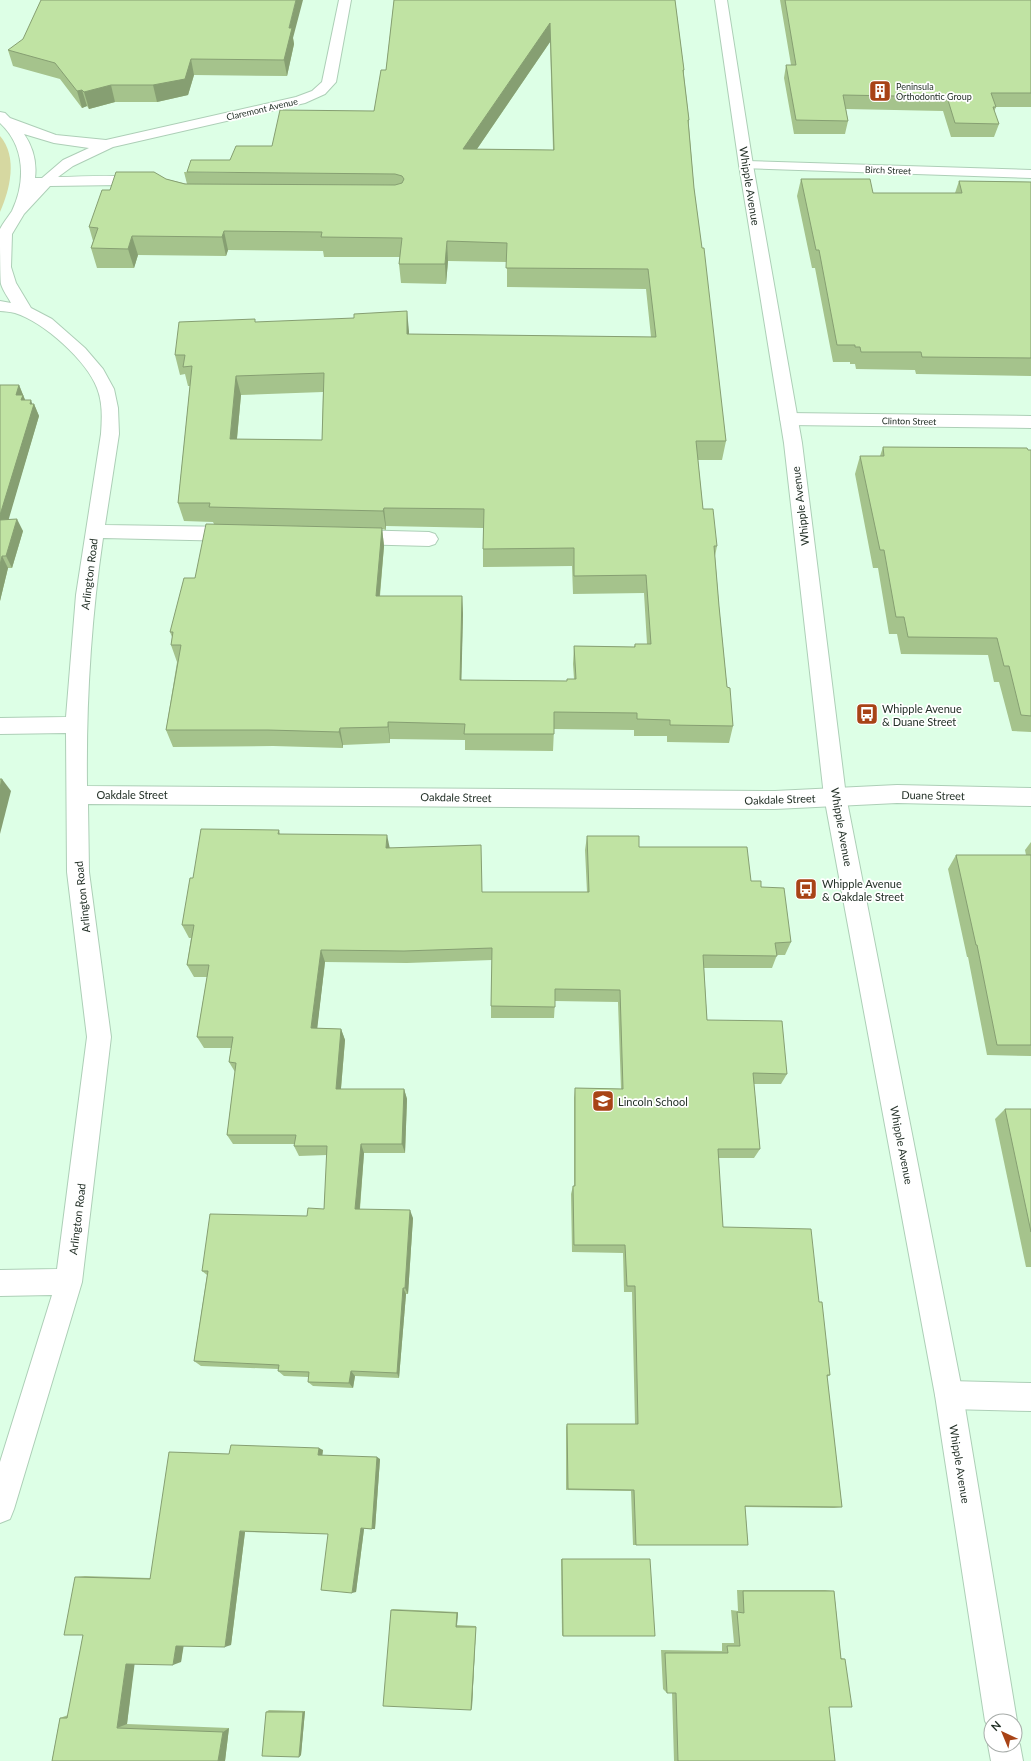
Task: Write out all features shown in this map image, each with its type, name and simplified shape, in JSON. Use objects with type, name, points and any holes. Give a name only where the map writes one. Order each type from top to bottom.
[{"type":"street","name":"Claremont Avenue","points":[[18,211],[44,182],[68,163],[108,144],[300,100],[324,90],[329,82],[345,0]]},
{"type":"street","name":"Whipple Avenue","points":[[721,0],[746,165],[793,443],[835,796],[949,1395],[1000,1713]]},
{"type":"street","name":"Claremont Avenue","points":[[4,119],[34,134],[55,140],[81,144],[108,144]]},
{"type":"street","points":[[2,237],[18,211],[26,190],[29,171],[27,153],[21,136],[4,119]]},
{"type":"street","name":"Birch Street","points":[[746,165],[1031,174]]},
{"type":"street","points":[[27,182],[121,182],[154,184]]},
{"type":"street","name":"Arlington Road","points":[[2,237],[2,261],[5,277],[12,292],[25,311]]},
{"type":"street","name":"Arlington Road","points":[[0,306],[25,311],[49,325],[70,342],[89,360],[104,384],[110,408],[110,434],[85,595],[76,725],[78,872],[98,1037],[69,1282],[0,1508]]},
{"type":"street","name":"Clinton Street","points":[[788,419],[1031,422]]},
{"type":"street","points":[[94,531],[248,535]]},
{"type":"street","points":[[335,537],[429,539]]},
{"type":"street","points":[[0,726],[76,725]]},
{"type":"street","name":"Oakdale Street","points":[[76,795],[140,794],[767,800],[835,796]]},
{"type":"street","name":"Duane Street","points":[[835,796],[897,794],[1031,797]]},
{"type":"street","points":[[0,1283],[69,1282]]},
{"type":"street","points":[[949,1395],[1031,1397]]},
{"type":"green space","points":[[0,136],[6,144],[11,163],[7,193],[0,212]]},
{"type":"building","points":[[41,0],[296,0],[289,28],[292,28],[284,60],[191,59],[185,79],[153,85],[111,85],[84,92],[82,90],[77,91],[55,63],[8,50],[23,39]]},
{"type":"building","points":[[394,0],[675,0],[684,70],[694,188],[702,248],[704,248],[726,441],[696,441],[703,509],[713,509],[717,546],[714,546],[719,606],[727,687],[730,688],[733,726],[670,725],[670,720],[637,719],[637,713],[554,712],[554,734],[464,734],[465,724],[388,722],[388,727],[340,728],[339,732],[166,730],[181,645],[171,645],[173,632],[170,632],[184,578],[195,578],[206,524],[382,528],[376,596],[462,596],[460,680],[567,681],[567,679],[576,679],[574,646],[635,647],[635,644],[651,644],[646,575],[574,576],[574,548],[483,549],[484,509],[384,508],[383,511],[209,507],[210,503],[178,503],[192,366],[183,367],[185,355],[175,355],[179,322],[255,319],[255,322],[354,318],[354,314],[407,311],[407,334],[656,337],[648,269],[506,268],[507,243],[447,241],[445,264],[399,264],[402,238],[321,237],[322,232],[224,231],[222,237],[132,236],[128,249],[91,248],[98,228],[89,227],[102,190],[110,190],[116,172],[154,172],[166,179],[185,184],[395,185],[402,183],[404,179],[402,176],[395,174],[187,172],[191,160],[230,160],[236,146],[272,146],[280,110],[374,111],[381,70],[386,70]],"holes":[[[550,23],[554,150],[463,149]],[[324,373],[322,440],[230,439],[236,376]]]},
{"type":"building","points":[[785,0],[1031,0],[1031,93],[991,93],[996,107],[993,107],[999,124],[955,123],[947,97],[843,95],[848,121],[796,120],[786,65],[796,65]]},
{"type":"building","points":[[801,179],[870,179],[873,193],[962,193],[959,181],[1031,182],[1031,358],[922,357],[921,352],[861,352],[860,347],[855,347],[855,345],[837,345],[819,250],[816,250]]},
{"type":"building","points":[[0,385],[19,385],[16,395],[23,395],[21,400],[31,400],[30,404],[34,404],[0,515]]},
{"type":"building","points":[[883,447],[1027,448],[1028,450],[1031,450],[1031,716],[1021,715],[1009,666],[1004,666],[997,638],[908,637],[904,617],[896,617],[884,550],[880,550],[860,456],[884,456]]},
{"type":"building","points":[[17,519],[6,556],[2,556],[0,565],[0,520]]},
{"type":"building","points":[[201,829],[279,830],[278,834],[387,835],[386,848],[481,845],[482,892],[589,892],[587,836],[639,836],[639,847],[747,847],[751,881],[761,881],[761,887],[784,888],[791,942],[775,943],[777,956],[703,955],[707,1020],[782,1021],[787,1074],[753,1073],[760,1149],[718,1149],[723,1227],[811,1229],[819,1302],[822,1302],[830,1375],[827,1375],[842,1507],[745,1506],[748,1545],[636,1545],[634,1490],[568,1489],[567,1424],[638,1424],[635,1286],[627,1286],[625,1245],[574,1245],[573,1186],[575,1186],[575,1088],[623,1089],[620,990],[555,989],[555,1007],[491,1006],[492,948],[404,951],[321,950],[311,1028],[341,1029],[336,1089],[404,1089],[402,1144],[361,1144],[355,1209],[410,1210],[405,1288],[403,1288],[397,1373],[351,1371],[349,1383],[308,1382],[309,1372],[278,1371],[279,1365],[194,1361],[208,1271],[202,1271],[210,1214],[307,1216],[308,1208],[324,1209],[327,1146],[294,1146],[296,1135],[227,1135],[236,1063],[229,1062],[233,1037],[197,1037],[209,965],[187,965],[194,925],[182,925],[190,878],[193,878]]},
{"type":"building","points":[[956,855],[1031,855],[1031,1045],[997,1045],[977,945]]},
{"type":"building","points":[[1005,1109],[1031,1109],[1031,1232]]},
{"type":"building","points":[[231,1445],[319,1448],[318,1455],[377,1457],[372,1529],[361,1528],[352,1593],[321,1590],[328,1534],[240,1531],[225,1647],[176,1646],[173,1665],[126,1664],[117,1728],[223,1732],[218,1761],[52,1761],[60,1718],[67,1718],[83,1635],[64,1635],[75,1577],[150,1579],[169,1452],[229,1454]]},
{"type":"building","points":[[562,1559],[650,1559],[655,1636],[563,1636]]},
{"type":"building","points":[[743,1591],[834,1591],[841,1659],[845,1659],[852,1707],[829,1707],[835,1761],[678,1761],[676,1693],[667,1693],[665,1653],[728,1653],[727,1646],[740,1646],[737,1612],[744,1613]]},
{"type":"building","points":[[391,1610],[457,1613],[456,1627],[476,1627],[471,1710],[383,1706]]},
{"type":"building","points":[[266,1712],[303,1712],[299,1757],[262,1756]]},
{"type":"place","name":"Peninsula Orthodontic Group","points":[[880,91]]},
{"type":"place","name":"Whipple Avenue & Duane Street","points":[[867,714]]},
{"type":"place","name":"Whipple Avenue & Oakdale Street","points":[[806,889]]},
{"type":"place","name":"Lincoln School","points":[[603,1101]]}]
